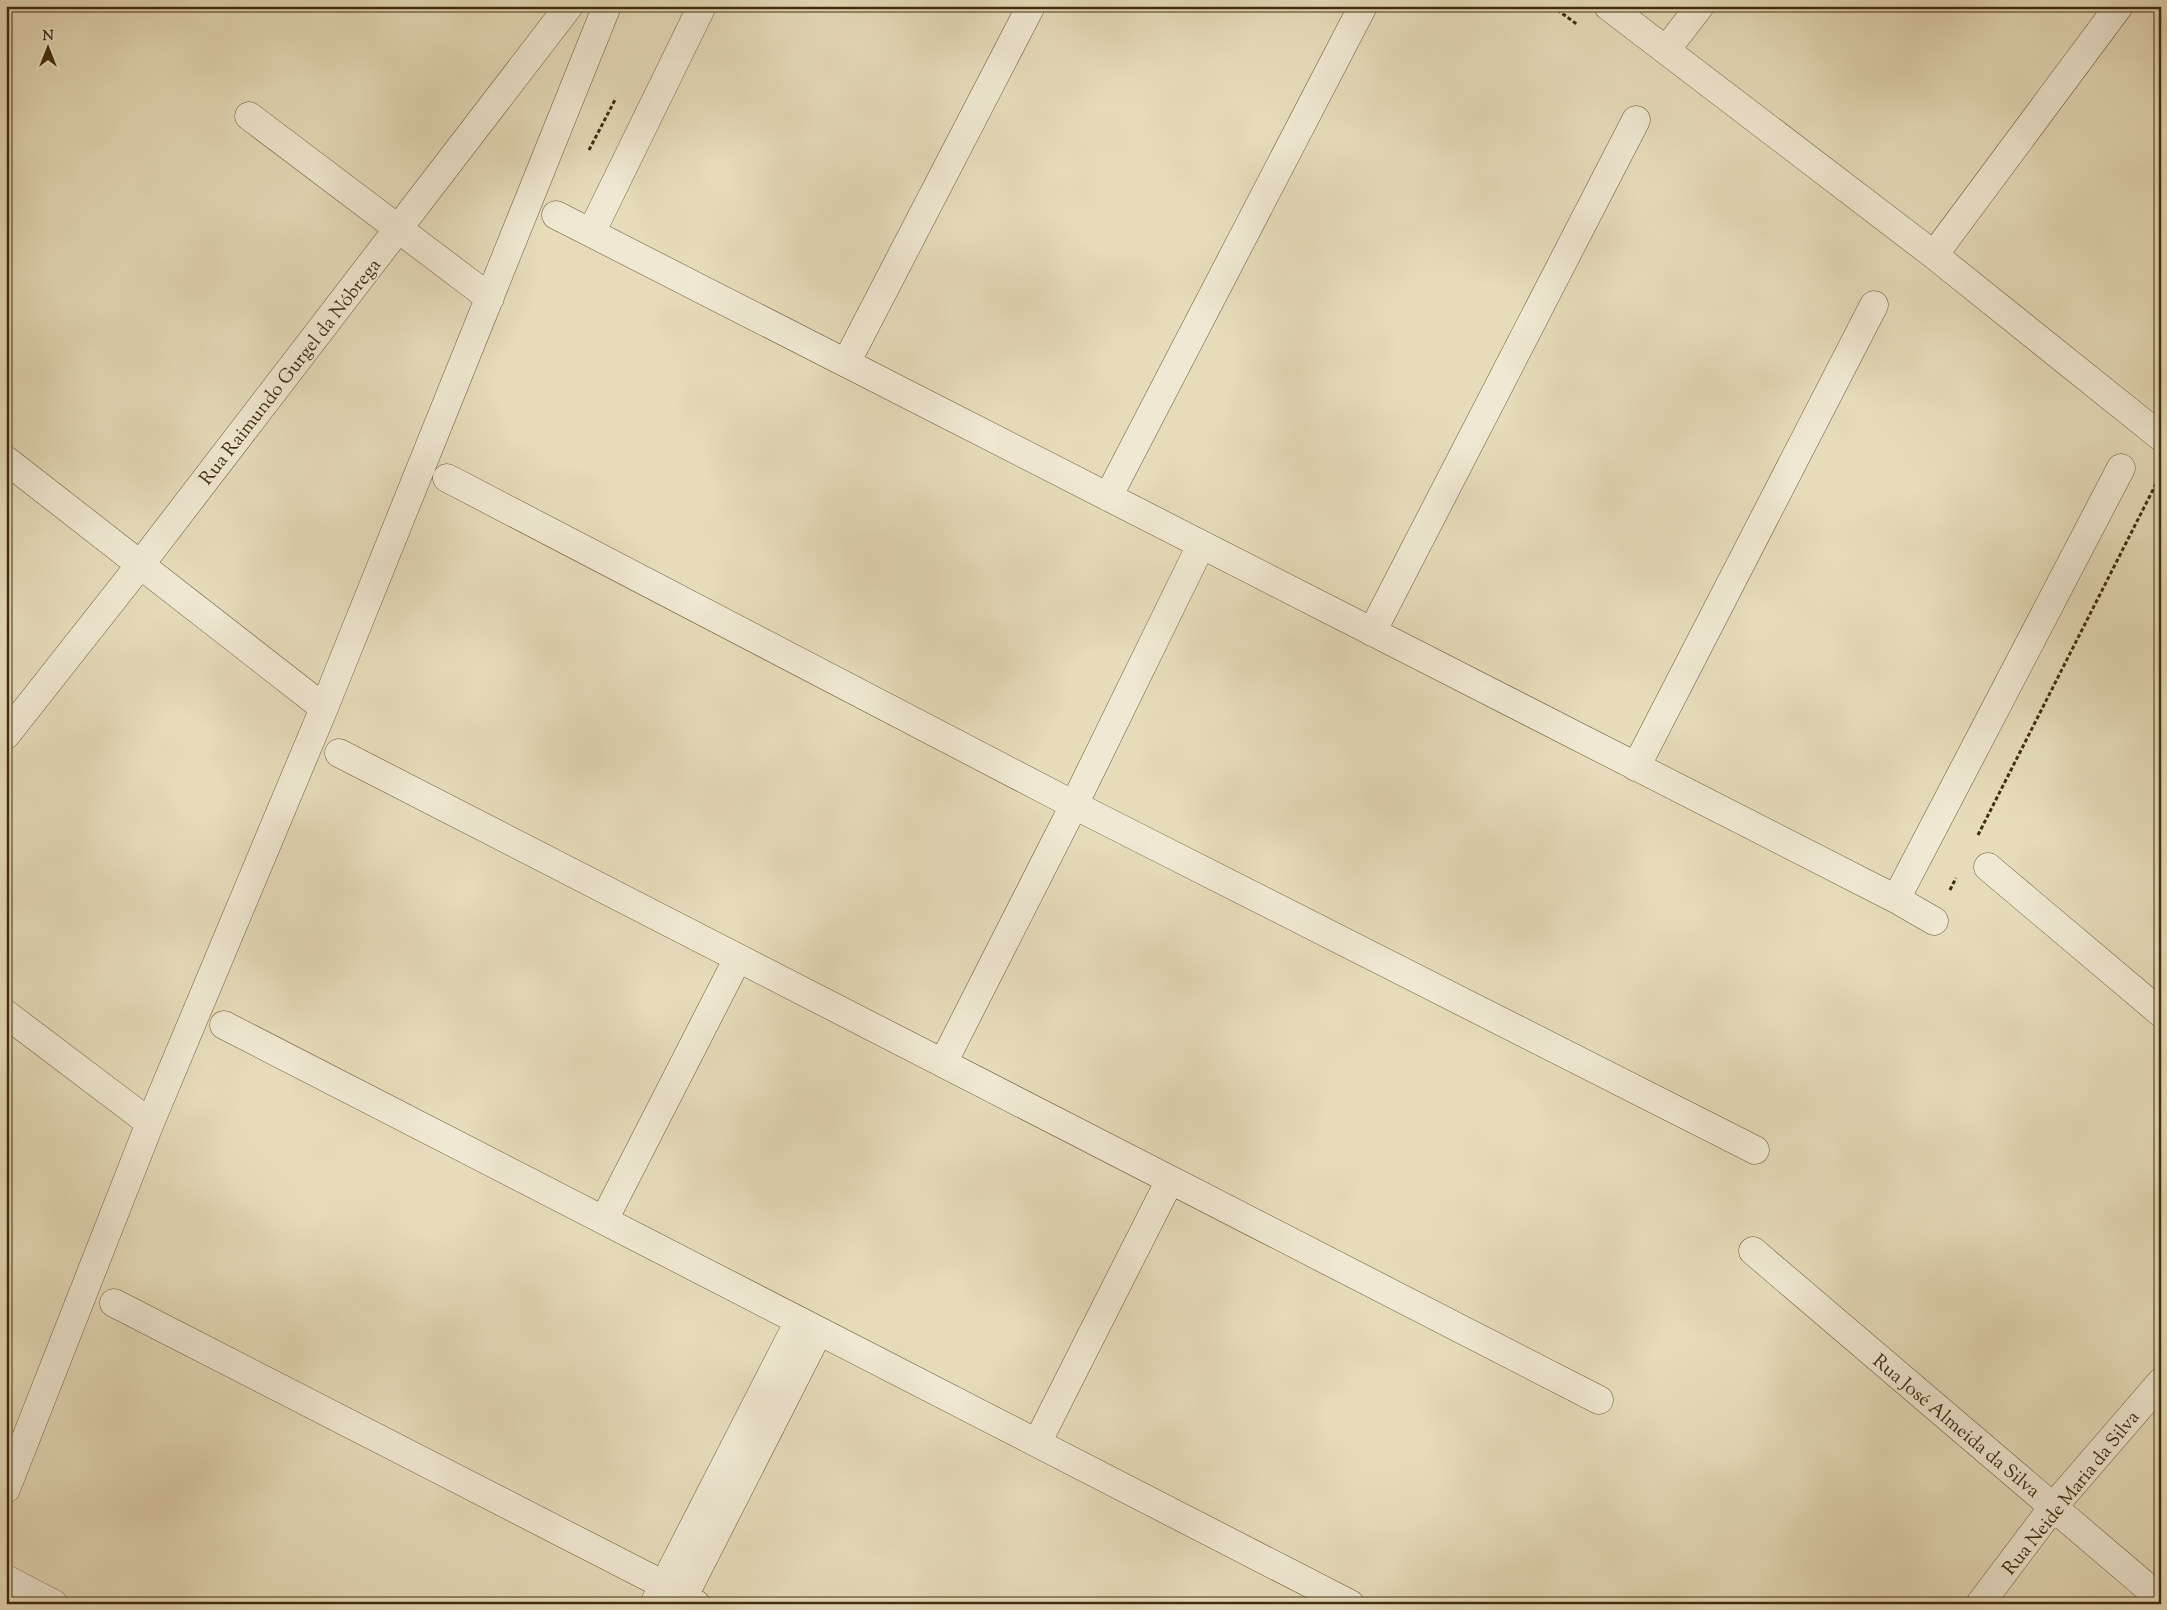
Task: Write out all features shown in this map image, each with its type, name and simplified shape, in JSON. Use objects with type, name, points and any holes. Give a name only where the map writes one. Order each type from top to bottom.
[{"type":"street","name":"Rua Raimundo Gurgel da Nóbrega","points":[[6,735],[140,565],[569,6]]},
{"type":"street","points":[[6,1489],[150,1123],[324,708],[607,6]]},
{"type":"street","points":[[591,233],[702,6]]},
{"type":"street","points":[[846,363],[1031,6]]},
{"type":"street","points":[[1108,497],[1363,6]]},
{"type":"street","points":[[1608,6],[1934,255],[2161,436]]},
{"type":"street","points":[[1666,50],[1700,6]]},
{"type":"street","points":[[1934,255],[2119,6]]},
{"type":"street","points":[[249,116],[490,298]]},
{"type":"street","points":[[1372,632],[1636,120]]},
{"type":"street","points":[[556,215],[1896,899],[1934,921]]},
{"type":"street","points":[[1636,767],[1874,304]]},
{"type":"street","points":[[6,460],[324,708]]},
{"type":"street","points":[[1896,899],[2121,468]]},
{"type":"street","points":[[447,478],[1074,805],[1754,1150]]},
{"type":"street","points":[[943,1063],[1074,805],[1201,545]]},
{"type":"street","points":[[339,753],[1599,1400]]},
{"type":"street","points":[[1988,867],[2161,1013]]},
{"type":"street","points":[[604,1220],[738,958]]},
{"type":"street","points":[[6,1014],[150,1123]]},
{"type":"street","points":[[224,1025],[1350,1604]]},
{"type":"street","points":[[1037,1443],[1170,1180]]},
{"type":"street","name":"Rua José Almeida da Silva","points":[[1753,1251],[2161,1599]]},
{"type":"street","points":[[114,1302],[676,1599],[809,1326]]},
{"type":"street","name":"Rua Neide Maria da Silva","points":[[1980,1604],[2053,1507],[2161,1382]]},
{"type":"street","points":[[6,1579],[54,1604]]},
{"type":"path","points":[[1552,6],[1584,30]]},
{"type":"path","points":[[587,154],[618,93]]},
{"type":"path","points":[[1977,837],[2161,474],[2153,468]]},
{"type":"path","points":[[1934,921],[1959,873]]}]
